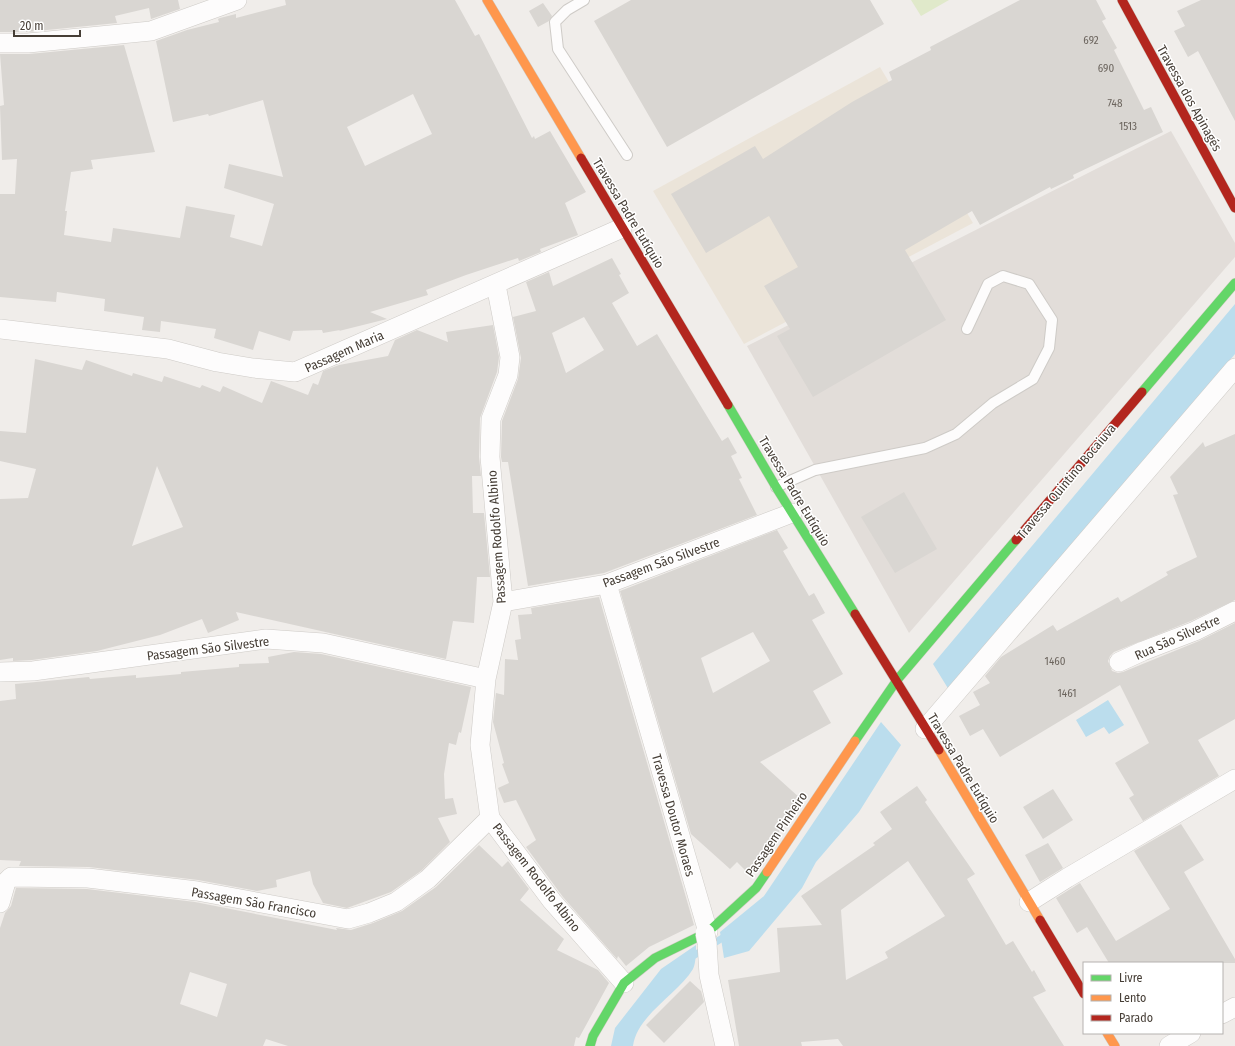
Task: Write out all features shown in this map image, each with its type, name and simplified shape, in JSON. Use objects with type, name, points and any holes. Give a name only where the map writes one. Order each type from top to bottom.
[{"type":"street","points":[[0,43],[28,43],[151,31],[237,0]]},
{"type":"street","name":"Travessa Padre Eutíquio","points":[[487,0],[776,487],[897,680],[1083,992]]},
{"type":"street","name":"Travessa dos Apinagés","points":[[1122,0],[1235,208]]},
{"type":"street","name":"Passagem Maria","points":[[0,329],[168,349],[217,362],[253,368],[295,372],[496,285],[622,228]]},
{"type":"street","name":"Travessa Quintino Bocaiuva","points":[[897,680],[1235,282]]},
{"type":"street","name":"Passagem Rodolfo Albino","points":[[496,285],[510,357],[508,375],[491,419],[490,457],[503,602],[497,637],[486,679],[480,745],[490,818],[552,901],[624,983]]},
{"type":"street","points":[[925,729],[1235,368]]},
{"type":"street","name":"Passagem São Silvestre","points":[[503,602],[607,584],[792,513]]},
{"type":"street","name":"Travessa Doutor Moraes","points":[[607,584],[707,936],[709,975],[725,1046]]},
{"type":"street","name":"Rua São Silvestre","points":[[1119,662],[1195,631],[1235,610]]},
{"type":"street","name":"Passagem São Silvestre","points":[[0,672],[33,671],[266,639],[323,643],[486,679]]},
{"type":"street","name":"Passagem Pinheiro","points":[[590,1046],[593,1036],[624,983],[655,958],[707,936],[766,876],[801,820],[897,680]]},
{"type":"street","points":[[1029,902],[1235,779]]},
{"type":"street","name":"Passagem São Francisco","points":[[0,903],[6,882],[11,877],[88,878],[246,899],[348,919],[369,913],[402,897],[428,879],[490,818]]},
{"type":"street","points":[[1223,1013],[1235,1007]]},
{"type":"street","points":[[1108,1034],[1115,1046]]},
{"type":"street","points":[[1169,1046],[1189,1034]]},
{"type":"lane","points":[[584,0],[567,10],[555,22],[558,49],[627,155]]},
{"type":"lane","points":[[776,487],[815,470],[925,448],[956,434],[993,403],[1033,379],[1049,348],[1052,320],[1029,284],[1003,276],[988,284],[967,329]]},
{"type":"shaded area","points":[[880,67],[973,223],[744,344],[653,191]]},
{"type":"shaded area","points":[[1171,131],[1235,243],[1235,257],[909,633],[747,346]]},
{"type":"green space","points":[[911,0],[949,0],[921,16]]},
{"type":"water","points":[[1235,304],[1235,354],[949,690],[933,664]]},
{"type":"water","points":[[1108,700],[1124,725],[1109,734],[1104,727],[1086,737],[1076,720]]},
{"type":"water","points":[[881,722],[901,745],[859,812],[816,862],[802,888],[749,951],[724,958],[720,932],[764,896]]},
{"type":"water","points":[[696,945],[693,969],[678,987],[642,1024],[636,1035],[633,1046],[611,1046],[615,1028],[661,969]]},
{"type":"building","points":[[0,0],[178,0],[180,9],[151,19],[149,8],[115,16],[117,23],[27,32],[0,32]]},
{"type":"building","points":[[285,0],[455,0],[475,36],[479,34],[532,138],[534,136],[535,139],[550,131],[586,192],[565,203],[578,235],[540,249],[541,252],[519,261],[518,258],[426,290],[428,295],[370,312],[387,319],[339,331],[340,330],[323,333],[322,330],[293,331],[290,341],[259,331],[253,350],[214,338],[216,329],[161,321],[160,332],[142,330],[144,317],[104,311],[105,299],[57,292],[56,302],[0,297],[0,194],[15,194],[17,159],[2,160],[0,106],[4,105],[0,54],[29,54],[124,45],[155,152],[91,160],[93,169],[71,172],[65,211],[67,211],[64,235],[111,242],[113,228],[180,238],[186,206],[235,215],[230,237],[262,246],[274,204],[224,188],[229,164],[283,177],[263,100],[209,116],[208,114],[173,122],[156,41],[187,30],[219,22],[218,19],[220,18],[236,14],[236,18],[286,5]],"holes":[[[413,94],[432,134],[365,166],[347,127]]]},
{"type":"building","points":[[631,0],[870,0],[884,24],[667,147],[594,21]]},
{"type":"building","points":[[1020,0],[1096,0],[1106,19],[1102,21],[1117,48],[1114,50],[1144,110],[1151,107],[1163,132],[1073,175],[1074,178],[1051,189],[1050,187],[980,225],[972,211],[905,250],[946,320],[813,397],[777,336],[790,329],[764,286],[798,267],[769,216],[706,253],[671,194],[755,146],[763,159],[852,102],[892,80],[889,72],[931,50],[930,47]]},
{"type":"building","points":[[1201,0],[1235,0],[1235,121],[1198,51],[1188,57],[1174,31],[1185,26],[1177,11]]},
{"type":"building","points":[[543,3],[552,16],[549,21],[538,27],[529,11]]},
{"type":"building","points":[[612,258],[629,293],[612,303],[637,346],[657,334],[722,441],[728,437],[737,453],[731,456],[742,478],[739,479],[757,515],[604,573],[528,586],[508,462],[502,462],[501,457],[502,421],[518,379],[521,358],[513,317],[536,311],[526,282],[549,272],[553,286]],"holes":[[[584,317],[604,350],[566,373],[552,333]]]},
{"type":"building","points":[[493,325],[499,357],[497,372],[480,418],[479,457],[481,476],[472,476],[473,513],[484,513],[490,577],[477,577],[474,623],[453,621],[446,659],[236,612],[239,620],[208,633],[202,619],[160,635],[97,651],[32,660],[13,661],[13,658],[0,660],[0,499],[28,498],[36,469],[0,461],[0,431],[26,433],[35,359],[82,370],[86,360],[132,376],[133,373],[162,382],[164,376],[200,388],[202,385],[220,392],[223,386],[262,403],[271,381],[308,395],[313,383],[318,385],[323,371],[339,365],[388,356],[395,340],[417,330],[448,342],[446,332]],"holes":[[[157,466],[183,527],[132,546]]]},
{"type":"building","points":[[1235,434],[1235,600],[1191,621],[1114,652],[1108,661],[1112,671],[1118,673],[1123,672],[1199,641],[1235,623],[1235,719],[1198,740],[1219,776],[1143,821],[1129,798],[1134,795],[1115,763],[1149,743],[1120,685],[1000,757],[983,729],[970,736],[959,716],[980,705],[973,692],[990,683],[985,676],[1001,657],[1053,625],[1057,631],[1118,597],[1121,602],[1168,575],[1166,572],[1197,557],[1173,495],[1178,494],[1170,477],[1203,442],[1205,447]]},
{"type":"building","points":[[904,492],[937,549],[895,573],[861,517]]},
{"type":"building","points":[[777,530],[788,548],[783,551],[809,596],[814,593],[825,613],[812,620],[843,674],[813,691],[831,723],[760,762],[801,799],[750,875],[737,862],[730,869],[691,834],[620,591]],"holes":[[[753,632],[770,661],[713,693],[701,658]]]},
{"type":"building","points":[[599,597],[694,925],[649,947],[626,966],[618,956],[617,959],[563,897],[526,847],[536,840],[516,800],[504,803],[498,788],[509,783],[502,764],[504,763],[493,722],[496,693],[504,695],[505,659],[518,660],[515,640],[521,639],[518,615],[532,614],[531,608]]},
{"type":"building","points":[[294,652],[321,654],[471,687],[461,733],[459,732],[456,745],[449,743],[444,774],[445,799],[453,798],[457,814],[438,818],[450,842],[421,871],[391,892],[347,908],[323,903],[313,884],[310,871],[276,880],[277,887],[257,891],[198,880],[89,867],[19,866],[21,861],[0,860],[0,701],[16,699],[15,684],[89,677],[90,679],[136,675],[136,678],[181,674],[181,672],[239,667],[239,664],[269,663],[268,657]]},
{"type":"building","points":[[917,786],[927,800],[925,802],[975,874],[967,879],[1006,945],[1013,941],[1032,972],[1034,970],[1046,991],[1033,997],[1064,1046],[843,1046],[838,1039],[801,1042],[802,1046],[739,1046],[728,980],[780,972],[777,928],[822,925],[801,896],[875,845],[873,843],[892,829],[880,812]],"holes":[[[908,861],[945,916],[885,952],[888,958],[846,980],[841,910]]]},
{"type":"building","points":[[1053,789],[1073,820],[1043,839],[1023,807]]},
{"type":"building","points":[[1181,824],[1204,860],[1184,872],[1235,959],[1235,963],[1108,962],[1087,927],[1077,933],[1056,898],[1080,883],[1116,941],[1170,909],[1134,851]]},
{"type":"building","points":[[1048,843],[1063,868],[1040,882],[1025,855]]},
{"type":"building","points":[[479,845],[502,867],[508,861],[529,889],[520,900],[564,939],[557,950],[598,970],[609,983],[579,1038],[576,1037],[574,1046],[288,1046],[266,1039],[263,1046],[0,1046],[0,928],[5,913],[11,906],[16,888],[87,889],[195,902],[337,930],[336,928],[351,930],[402,911],[436,887]],"holes":[[[190,972],[227,984],[217,1017],[180,1004]]]},
{"type":"building","points":[[690,981],[701,991],[704,1002],[664,1043],[646,1025]]},
{"type":"waterway","points":[[688,959],[729,934]]},
{"type":"traffic: fast","points":[[1142,392],[1235,283]]},
{"type":"traffic: fast","points":[[728,405],[776,487],[855,614]]},
{"type":"traffic: fast","points":[[855,741],[897,680],[1016,540]]},
{"type":"traffic: fast","points":[[590,1046],[593,1036],[624,983],[655,958],[708,932],[756,888],[767,872]]},
{"type":"traffic: slow","points":[[487,0],[581,158]]},
{"type":"traffic: slow","points":[[767,872],[855,741]]},
{"type":"traffic: slow","points":[[939,750],[1040,920]]},
{"type":"traffic: slow","points":[[1108,1034],[1115,1046]]},
{"type":"traffic: jam","points":[[1122,0],[1235,208]]},
{"type":"traffic: jam","points":[[581,158],[728,405]]},
{"type":"traffic: jam","points":[[1016,540],[1142,392]]},
{"type":"traffic: jam","points":[[855,614],[939,750]]},
{"type":"traffic: jam","points":[[1040,920],[1083,992]]}]
